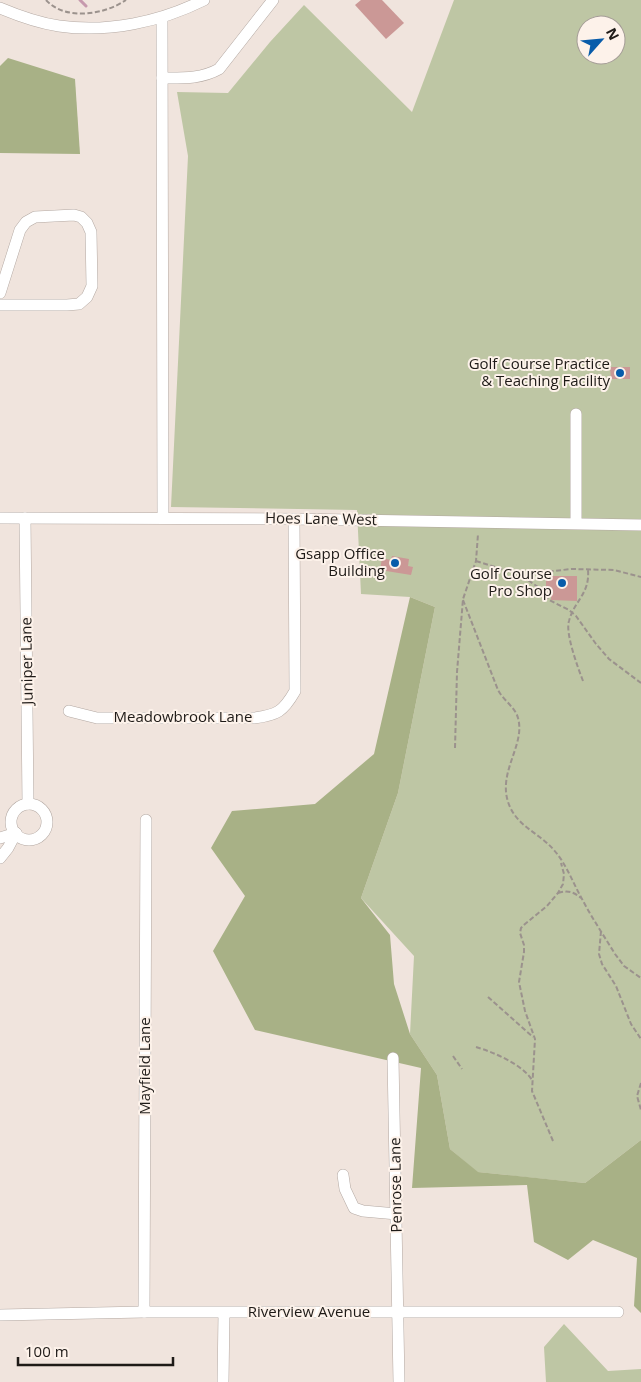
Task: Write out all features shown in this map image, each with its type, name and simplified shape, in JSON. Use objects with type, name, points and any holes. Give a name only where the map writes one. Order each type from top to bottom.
[{"type":"street","points":[[0,8],[35,20],[76,28],[116,26],[162,18],[204,0]]},
{"type":"street","points":[[162,78],[196,78],[208,75],[219,69],[273,0]]},
{"type":"street","points":[[162,18],[163,518]]},
{"type":"street","points":[[0,293],[20,230],[26,222],[35,217],[74,215],[81,217],[87,223],[91,232],[92,286],[87,297],[79,304],[67,306],[0,305]]},
{"type":"street","points":[[576,414],[576,523]]},
{"type":"street","name":"Hoes Lane West","points":[[0,518],[294,519],[641,525]]},
{"type":"street","name":"Juniper Lane","points":[[25,518],[28,804]]},
{"type":"street","name":"Meadowbrook Lane","points":[[69,711],[96,718],[254,718],[273,715],[287,704],[295,691],[294,519]]},
{"type":"street","points":[[28,804],[43,810],[47,817],[46,828],[37,838],[30,840],[16,833],[12,824],[12,817],[20,806],[28,804]]},
{"type":"street","name":"Mayfield Lane","points":[[144,1312],[146,820]]},
{"type":"street","points":[[0,838],[16,833]]},
{"type":"street","points":[[0,858],[16,833]]},
{"type":"street","name":"Penrose Lane","points":[[393,1058],[399,1382]]},
{"type":"street","points":[[343,1175],[345,1189],[354,1208],[363,1211],[396,1214]]},
{"type":"street","name":"Riverview Avenue","points":[[0,1315],[144,1312],[618,1312]]},
{"type":"street","points":[[223,1382],[224,1313]]},
{"type":"path","points":[[46,0],[56,8],[64,11],[84,14],[112,8],[126,0]]},
{"type":"path","points":[[455,748],[457,672],[462,600],[476,561],[480,522]]},
{"type":"path","points":[[476,561],[528,578],[549,600],[572,612],[610,659],[641,683]]},
{"type":"path","points":[[520,574],[571,569],[614,570],[641,577]]},
{"type":"path","points":[[583,681],[576,662],[568,622],[587,584],[588,570]]},
{"type":"path","points":[[462,600],[492,670],[498,690],[518,718],[517,739],[506,780],[506,791],[510,807],[530,832],[554,850],[601,931],[624,966],[641,978]]},
{"type":"path","points":[[553,1141],[532,1090],[535,1039],[525,1011],[520,982],[524,945],[520,933],[521,928],[547,906],[558,893],[563,884],[564,874],[561,861]]},
{"type":"path","points":[[558,893],[572,892],[582,899]]},
{"type":"path","points":[[601,931],[600,954],[602,964],[616,986],[631,1024],[641,1039]]},
{"type":"path","points":[[488,997],[535,1039]]},
{"type":"path","points":[[476,1047],[487,1050],[508,1061],[528,1073],[532,1080]]},
{"type":"path","points":[[453,1056],[462,1069]]},
{"type":"path","points":[[641,1083],[637,1096],[641,1110]]},
{"type":"green space","points":[[454,0],[641,0],[641,1140],[585,1183],[477,1172],[450,1149],[437,1075],[410,1034],[414,956],[361,898],[398,793],[435,607],[410,597],[361,594],[357,510],[171,507],[188,156],[177,92],[228,93],[270,42],[304,5],[412,112]]},
{"type":"green space","points":[[8,58],[75,79],[80,154],[0,153],[0,66]]},
{"type":"green space","points":[[410,597],[435,607],[398,793],[361,898],[390,935],[394,984],[410,1034],[437,1075],[450,1149],[478,1172],[585,1183],[641,1140],[641,1313],[634,1306],[637,1258],[593,1240],[568,1260],[534,1242],[527,1185],[412,1188],[421,1068],[255,1030],[213,951],[245,896],[211,848],[232,811],[315,804],[374,754]]},
{"type":"green space","points":[[564,1324],[608,1371],[641,1369],[641,1382],[546,1382],[544,1347]]},
{"type":"building","points":[[361,0],[382,0],[404,23],[386,39],[355,5]]},
{"type":"building","name":"Golf Course Practice & Teaching Facility","points":[[610,367],[630,367],[630,379],[611,379]]},
{"type":"building","name":"Gsapp Office Building","points":[[392,556],[409,559],[408,566],[413,567],[411,575],[380,570],[382,558],[391,560]]},
{"type":"building","name":"Golf Course Pro Shop","points":[[546,576],[577,576],[577,601],[551,600],[551,590],[546,590]]},
{"type":"waterway","points":[[80,0],[86,6]]},
{"type":"place","name":"Golf Course Practice & Teaching Facility","points":[[620,373]]},
{"type":"place","name":"Gsapp Office Building","points":[[395,563]]},
{"type":"place","name":"Golf Course Pro Shop","points":[[562,583]]}]
